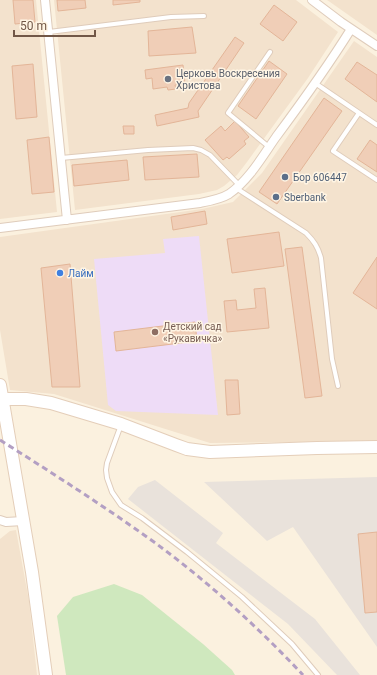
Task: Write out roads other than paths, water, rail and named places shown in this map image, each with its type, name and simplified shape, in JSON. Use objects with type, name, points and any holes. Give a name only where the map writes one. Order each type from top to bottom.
[{"type":"street","points":[[45,0],[67,220]]},
{"type":"street","points":[[312,0],[377,46]]},
{"type":"street","points":[[0,228],[200,203],[229,194],[254,168],[270,147],[351,29]]},
{"type":"street","points":[[0,385],[32,572],[46,675]]},
{"type":"street","points":[[2,399],[26,399],[51,403],[121,424],[187,449],[210,452],[377,447]]},
{"type":"street","points":[[2,523],[23,521]]},
{"type":"lane","points":[[48,32],[172,17],[204,16]]},
{"type":"lane","points":[[270,52],[228,113],[270,147]]},
{"type":"lane","points":[[315,83],[377,126]]},
{"type":"lane","points":[[359,113],[333,151],[377,180]]},
{"type":"lane","points":[[61,158],[148,150],[193,148],[201,150],[210,155],[238,186],[306,233],[318,248],[321,258],[332,359],[338,386]]},
{"type":"lane","points":[[121,424],[107,462],[106,470],[112,492],[121,505],[142,518],[242,597],[292,644],[318,675]]},
{"type":"railway","points":[[0,440],[97,503],[174,557],[232,605],[303,675]]},
{"type":"place","name":"Церковь Воскресения Христова","points":[[168,79]]},
{"type":"place","name":"Бор 606447","points":[[285,177]]},
{"type":"place","name":"Sberbank","points":[[276,197]]},
{"type":"place","name":"Лайм","points":[[60,273]]},
{"type":"place","name":"Детский сад «Рукавичка»","points":[[155,332]]}]
